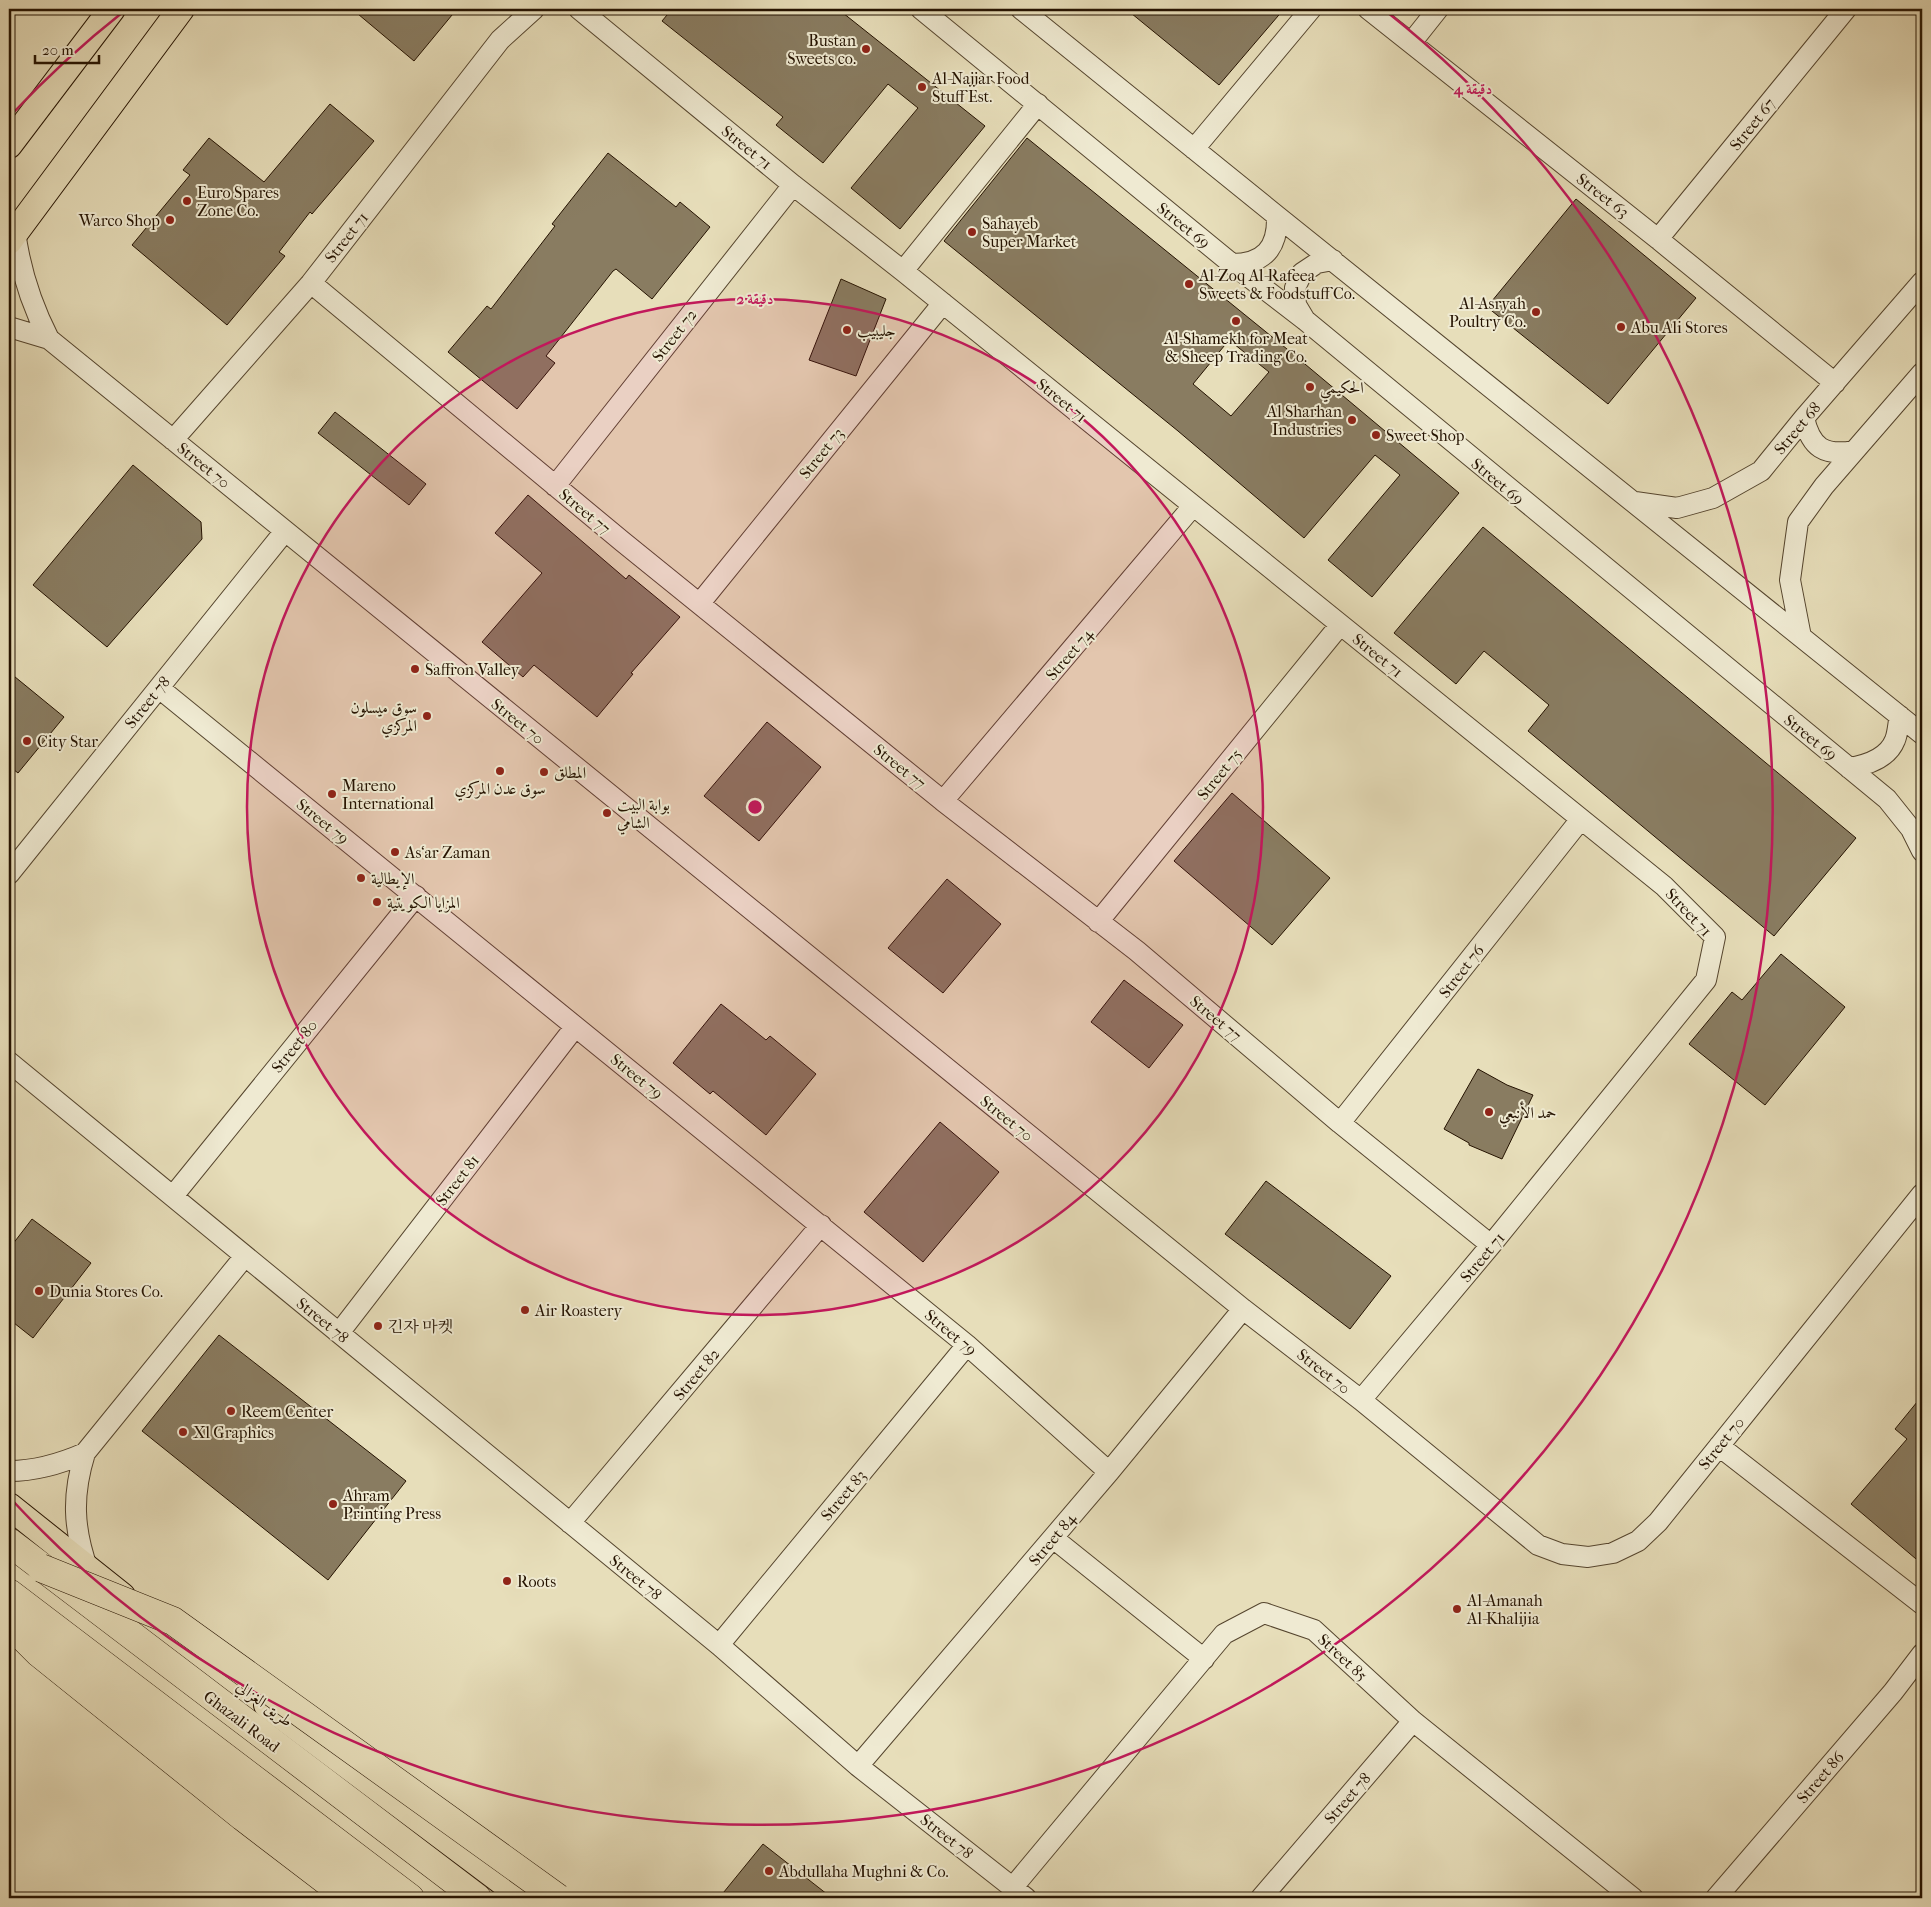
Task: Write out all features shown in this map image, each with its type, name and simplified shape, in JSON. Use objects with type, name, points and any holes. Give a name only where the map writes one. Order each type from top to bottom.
[{"type":"highway","name":"Ghazali Road","points":[[9,1542],[477,1898]]},
{"type":"highway","points":[[41,1568],[173,1621],[558,1898]]},
{"type":"highway","points":[[9,1593],[410,1898]]},
{"type":"highway","points":[[9,1623],[40,1653],[243,1817],[349,1898]]},
{"type":"main road","points":[[9,145],[112,9]]},
{"type":"main road","points":[[12,236],[180,10]]},
{"type":"main road","name":"طريق الغزالي","points":[[9,1506],[88,1570],[524,1898]]},
{"type":"main road","points":[[9,1610],[384,1898]]},
{"type":"street","name":"Street 71","points":[[173,440],[311,283],[500,40],[534,9]]},
{"type":"street","name":"Street 71","points":[[579,9],[793,185],[943,303],[1664,886],[1714,937],[1706,980],[1491,1246],[1361,1400]]},
{"type":"street","name":"Street 69","points":[[921,9],[1232,264],[1305,320],[1887,799],[1910,829],[1922,851]]},
{"type":"street","points":[[1021,9],[1922,734]]},
{"type":"street","points":[[1194,149],[1311,9]]},
{"type":"street","name":"Street 63","points":[[1368,9],[1658,239],[1835,383]]},
{"type":"street","points":[[1411,43],[1438,9]]},
{"type":"street","name":"Street 67","points":[[1658,239],[1846,9]]},
{"type":"street","points":[[903,271],[1038,104]]},
{"type":"street","name":"Street 72","points":[[555,486],[793,185]]},
{"type":"street","points":[[1232,264],[1247,264],[1262,257],[1272,246],[1278,232],[1277,216]]},
{"type":"street","name":"Street 70","points":[[12,236],[28,291],[49,339]]},
{"type":"street","points":[[1305,320],[1296,305],[1295,288],[1302,273],[1316,263],[1333,260]]},
{"type":"street","name":"Street 68","points":[[1634,502],[1678,508],[1713,498],[1761,471],[1804,418],[1922,282]]},
{"type":"street","name":"Street 77","points":[[311,283],[555,486],[943,801],[1137,951],[1340,1123],[1491,1246]]},
{"type":"street","name":"Street 73","points":[[700,603],[943,303]]},
{"type":"street","name":"Street 70","points":[[9,327],[49,339],[1243,1309],[1361,1400],[1538,1545],[1562,1554],[1588,1557],[1613,1553],[1638,1541],[1658,1522],[1922,1194]]},
{"type":"street","points":[[1801,637],[1790,580],[1798,522],[1824,486],[1922,373]]},
{"type":"street","points":[[1804,418],[1808,435],[1820,448],[1837,454],[1854,451]]},
{"type":"street","name":"Street 74","points":[[943,801],[1194,506]]},
{"type":"street","name":"Street 78","points":[[9,874],[285,531]]},
{"type":"street","name":"Street 75","points":[[1098,922],[1340,625]]},
{"type":"street","name":"Street 79","points":[[158,688],[968,1345],[1109,1472]]},
{"type":"street","points":[[1850,768],[1865,765],[1882,756],[1895,741],[1900,716]]},
{"type":"street","name":"Street 76","points":[[1340,1123],[1581,819]]},
{"type":"street","name":"Street 80","points":[[173,1196],[416,896]]},
{"type":"street","name":"Street 81","points":[[339,1333],[574,1027]]},
{"type":"street","name":"Street 78","points":[[9,1062],[719,1645],[858,1766],[1020,1893]]},
{"type":"street","name":"Street 82","points":[[570,1523],[821,1224]]},
{"type":"street","points":[[88,1570],[81,1551],[75,1511],[76,1492],[85,1453],[245,1256]]},
{"type":"street","name":"Street 84","points":[[858,1766],[1109,1472],[1243,1309]]},
{"type":"street","name":"Street 83","points":[[719,1645],[968,1345]]},
{"type":"street","points":[[1719,1446],[1922,1604]]},
{"type":"street","points":[[9,1471],[43,1468],[85,1453]]},
{"type":"street","points":[[1053,1538],[1204,1658]]},
{"type":"street","name":"Street 85","points":[[1020,1893],[1224,1634],[1264,1613],[1314,1630],[1413,1721],[1633,1898]]},
{"type":"street","name":"Street 86","points":[[1716,1898],[1893,1692],[1922,1654]]},
{"type":"street","name":"Street 78","points":[[1261,1898],[1413,1721]]},
{"type":"building","points":[[352,9],[457,9],[414,61]]},
{"type":"building","points":[[672,9],[838,9],[985,126],[900,229],[851,188],[918,108],[888,84],[823,163],[776,125],[783,117],[662,21]]},
{"type":"building","points":[[1126,9],[1284,9],[1219,85]]},
{"type":"building","points":[[330,104],[374,141],[312,214],[310,212],[279,252],[285,256],[227,325],[132,245],[190,175],[183,170],[209,138],[264,182]]},
{"type":"building","points":[[1027,138],[1287,349],[1459,493],[1372,597],[1328,560],[1400,475],[1375,455],[1304,538],[1178,431],[944,241]],"holes":[[[1229,340],[1269,372],[1231,416],[1193,384]]]},
{"type":"building","points":[[608,153],[676,207],[680,202],[710,227],[652,299],[616,269],[613,271],[546,356],[555,363],[517,409],[448,352],[487,306],[491,309],[555,226],[552,224]]},
{"type":"building","points":[[1576,199],[1696,298],[1608,404],[1487,307]]},
{"type":"building","name":"جليبيب","points":[[841,279],[886,299],[856,376],[809,360]]},
{"type":"building","points":[[335,412],[426,484],[409,505],[318,433]]},
{"type":"building","points":[[133,465],[201,522],[202,539],[107,647],[33,585]]},
{"type":"building","points":[[528,495],[626,579],[629,575],[680,617],[631,673],[633,674],[597,717],[534,665],[523,677],[482,642],[542,573],[495,533]]},
{"type":"building","points":[[1483,527],[1856,838],[1774,936],[1528,731],[1549,705],[1484,651],[1456,684],[1394,633]]},
{"type":"building","name":"City Star","points":[[9,672],[64,717],[18,773],[9,766]]},
{"type":"building","points":[[767,722],[821,767],[759,841],[704,796]]},
{"type":"building","points":[[1232,793],[1330,878],[1272,945],[1174,861]]},
{"type":"building","points":[[947,879],[1001,924],[943,993],[888,948]]},
{"type":"building","points":[[1781,954],[1845,1007],[1765,1105],[1689,1044],[1732,992],[1742,1000]]},
{"type":"building","points":[[1124,980],[1183,1025],[1149,1068],[1091,1022]]},
{"type":"building","points":[[721,1004],[766,1040],[770,1036],[816,1074],[766,1135],[713,1091],[710,1094],[673,1063]]},
{"type":"building","name":"حمد الأنبعي","points":[[1478,1069],[1507,1085],[1533,1095],[1502,1159],[1469,1145],[1469,1143],[1444,1129]]},
{"type":"building","points":[[940,1122],[999,1172],[923,1262],[864,1212]]},
{"type":"building","points":[[1266,1181],[1391,1276],[1350,1329],[1225,1234]]},
{"type":"building","name":"Dunia Stores Co.","points":[[32,1219],[91,1263],[33,1338],[9,1319],[9,1249]]},
{"type":"building","points":[[219,1335],[406,1481],[328,1580],[142,1431]]},
{"type":"building","points":[[1922,1396],[1922,1564],[1851,1504],[1907,1439],[1895,1429]]},
{"type":"building","name":"Abdullaha Mughni & Co.","points":[[763,1844],[832,1898],[719,1898]]},
{"type":"place","name":"Bustan Sweets co.","points":[[866,49]]},
{"type":"place","name":"Al-Najjar Food Stuff Est.","points":[[922,87]]},
{"type":"place","name":"Euro Spares Zone Co.","points":[[187,201]]},
{"type":"place","name":"Warco Shop","points":[[170,220]]},
{"type":"place","name":"Sahayeb Super Market","points":[[972,232]]},
{"type":"place","name":"Al-Zoq Al-Rafeea Sweets & Foodstuff Co.","points":[[1189,284]]},
{"type":"place","name":"Al-Asryah Poultry Co.","points":[[1536,312]]},
{"type":"place","name":"Al-Shamekh for Meat & Sheep Trading Co.","points":[[1236,321]]},
{"type":"place","name":"Abu Ali Stores","points":[[1621,327]]},
{"type":"place","name":"جليبيب","points":[[847,330]]},
{"type":"place","name":"الحكيمي","points":[[1310,387]]},
{"type":"place","name":"Al Sharhan Industries","points":[[1352,420]]},
{"type":"place","name":"Sweet Shop","points":[[1376,435]]},
{"type":"place","name":"Saffron Valley","points":[[415,669]]},
{"type":"place","name":"سوق ميسلون المركزي","points":[[427,716]]},
{"type":"place","name":"City Star","points":[[27,741]]},
{"type":"place","name":"سوق عدن المركزي","points":[[500,771]]},
{"type":"place","name":"المطلق","points":[[544,772]]},
{"type":"place","name":"Mareno International","points":[[332,794]]},
{"type":"place","name":"بوابة البيت الشامي","points":[[607,813]]},
{"type":"place","name":"As‘ar Zaman","points":[[395,852]]},
{"type":"place","name":"الإيطالية","points":[[361,878]]},
{"type":"place","name":"المزايا الكويتية","points":[[377,902]]},
{"type":"place","name":"حمد الأنبعي","points":[[1489,1112]]},
{"type":"place","name":"Dunia Stores Co.","points":[[39,1291]]},
{"type":"place","name":"Air Roastery","points":[[525,1310]]},
{"type":"place","name":"긴자 마켓","points":[[378,1326]]},
{"type":"place","name":"Reem Center","points":[[231,1411]]},
{"type":"place","name":"Xl Graphics","points":[[183,1432]]},
{"type":"place","name":"Ahram Printing Press","points":[[333,1504]]},
{"type":"place","name":"Roots","points":[[507,1581]]},
{"type":"place","name":"Al-Amanah Al-Khalijia","points":[[1457,1609]]},
{"type":"place","name":"Abdullaha Mughni & Co.","points":[[769,1871]]}]
